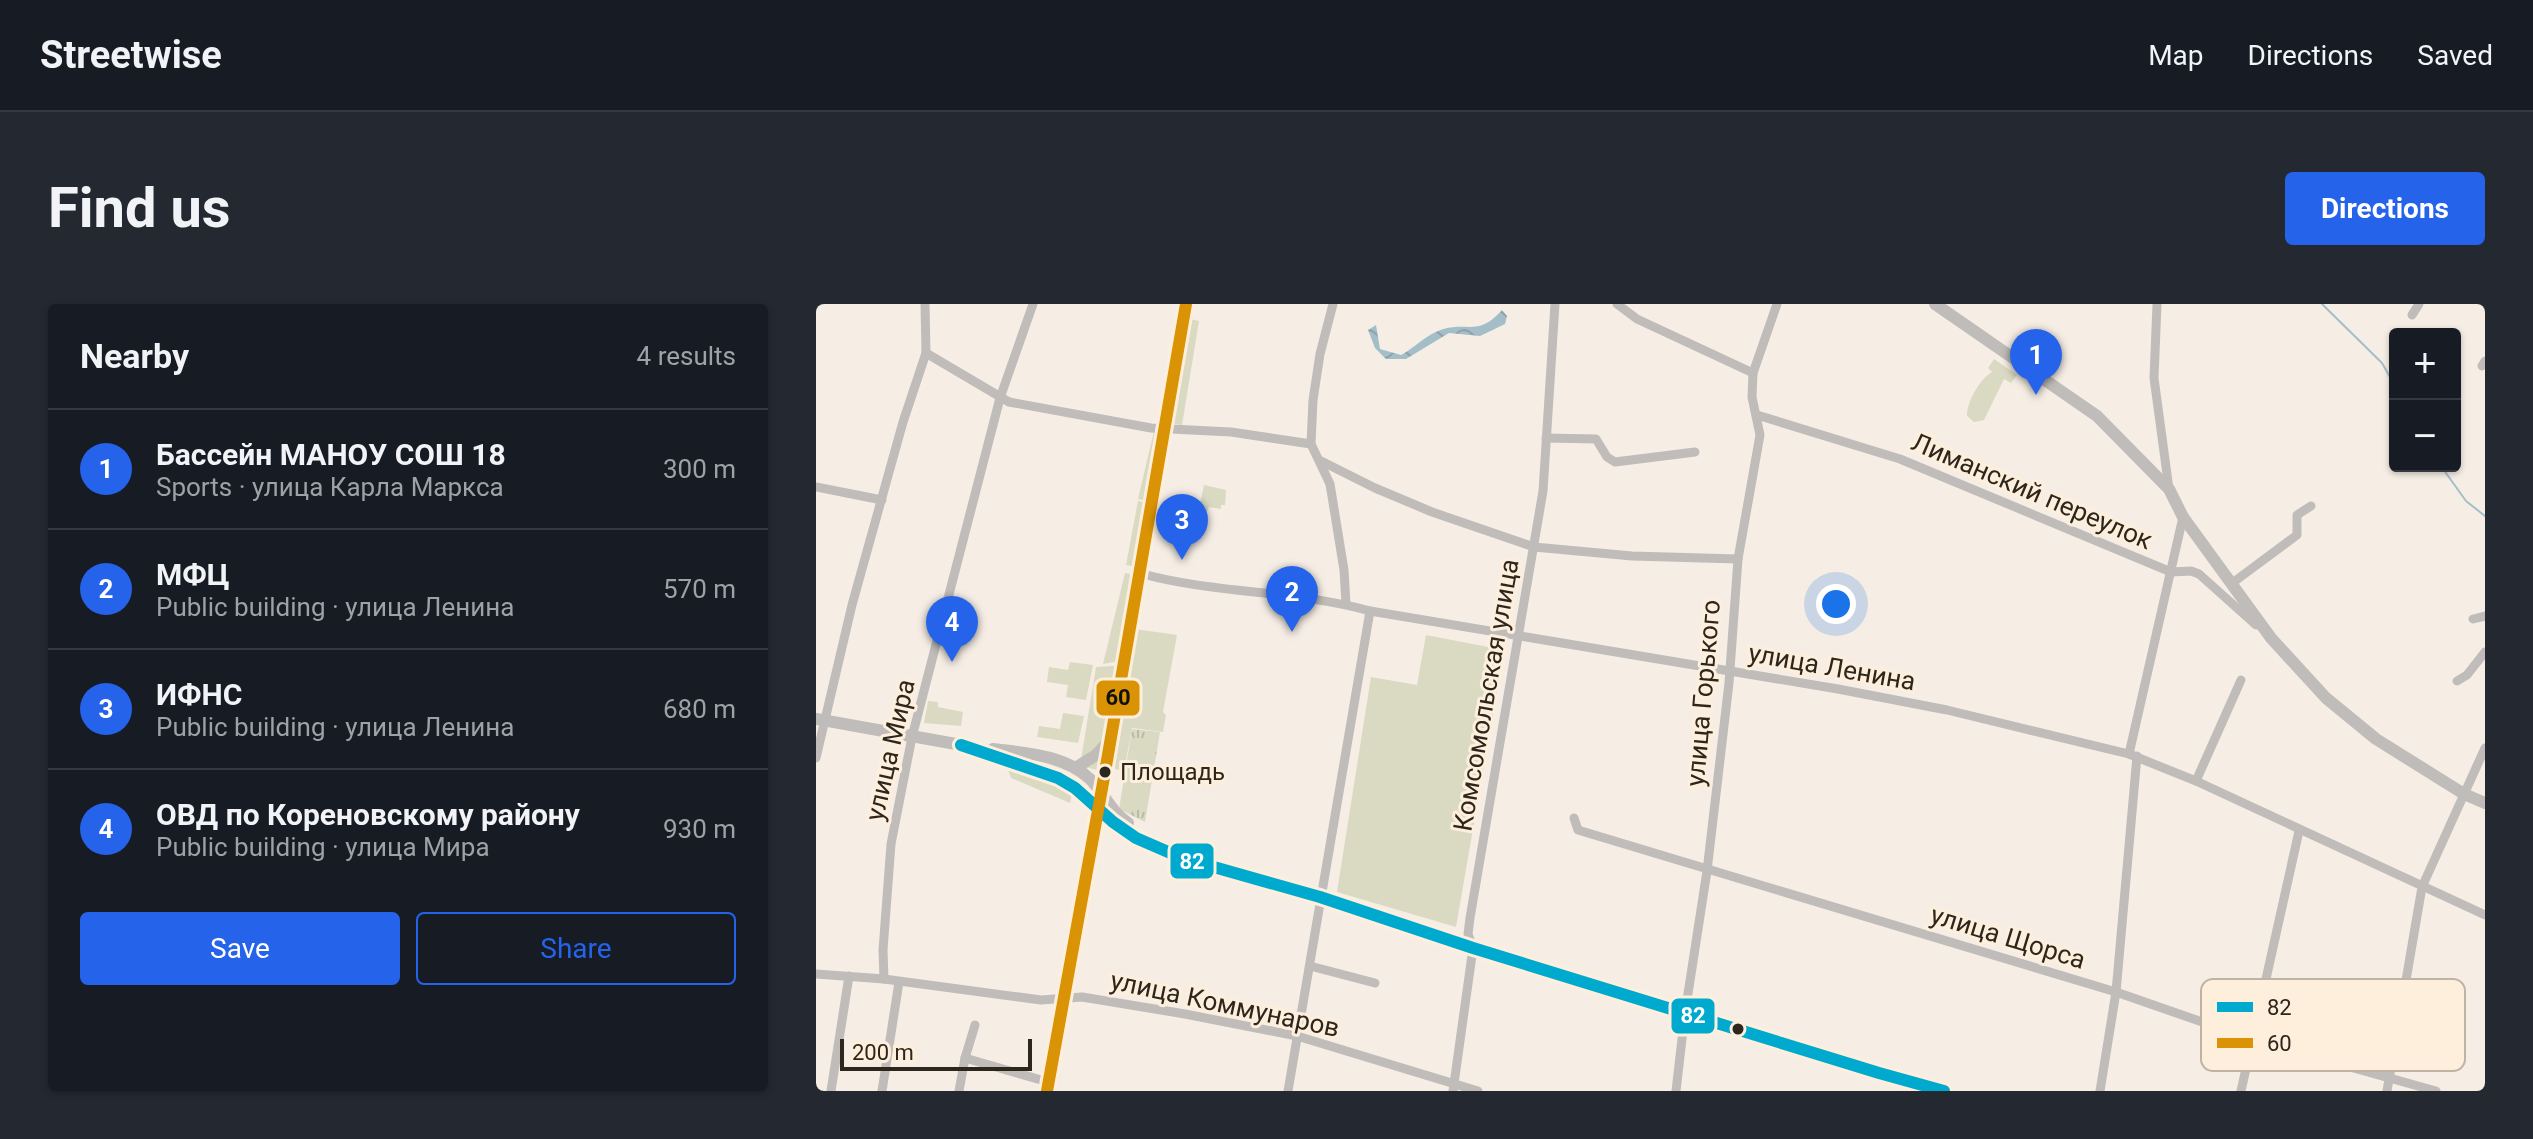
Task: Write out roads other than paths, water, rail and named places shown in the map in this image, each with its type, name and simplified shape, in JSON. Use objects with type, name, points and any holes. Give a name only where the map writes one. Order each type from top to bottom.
[{"type":"main road","points":[[1047,1086],[1099,809],[1186,304]]},
{"type":"main road","points":[[1935,304],[2097,416],[2169,489],[2183,517],[2271,638],[2326,698],[2376,739],[2464,794],[2485,803]]},
{"type":"main road","points":[[820,720],[1032,755],[1075,768],[1091,780],[1120,818],[1158,842],[1201,862]]},
{"type":"main road","points":[[1075,768],[1096,755],[1111,738]]},
{"type":"main road","points":[[961,745],[1058,778],[1075,788],[1136,838],[1182,858],[1320,897],[1473,948],[1944,1091]]},
{"type":"street","points":[[816,758],[820,720],[903,422],[926,353],[925,304]]},
{"type":"street","name":"улица Мира","points":[[884,979],[883,950],[891,844],[912,737],[1000,398],[1033,304]]},
{"type":"street","points":[[1333,304],[1320,354],[1311,444],[1330,484],[1344,570],[1346,604]]},
{"type":"street","name":"Комсомольская улица","points":[[1453,1087],[1473,948],[1468,934],[1470,918],[1543,491],[1555,304]]},
{"type":"street","points":[[1617,304],[1637,319],[1753,373]]},
{"type":"street","name":"улица Горького","points":[[1676,1091],[1707,871],[1738,559],[1760,435],[1752,397],[1753,373],[1777,304]]},
{"type":"street","points":[[2157,304],[2154,378],[2169,489]]},
{"type":"street","points":[[2412,315],[2419,304]]},
{"type":"street","points":[[926,353],[1000,398],[1077,416],[1163,430],[1231,432],[1311,444]]},
{"type":"street","name":"Лиманский переулок","points":[[1757,415],[1900,459],[2171,572],[2191,571],[2209,581],[2271,638]]},
{"type":"street","points":[[1546,438],[1596,439],[1607,457],[1615,462],[1695,452]]},
{"type":"street","points":[[1319,460],[1432,512],[1534,547],[1632,556],[1738,559]]},
{"type":"street","points":[[816,487],[882,500]]},
{"type":"street","points":[[2231,584],[2297,535],[2297,515],[2311,506]]},
{"type":"street","points":[[2100,1091],[2116,992],[2133,755],[2183,517]]},
{"type":"street","name":"улица Ленина","points":[[1139,573],[1208,586],[1346,604],[1370,611],[1947,710],[2133,755],[2196,781],[2485,915]]},
{"type":"street","points":[[1288,1091],[1370,611]]},
{"type":"street","points":[[2473,619],[2485,616]]},
{"type":"street","points":[[2457,681],[2467,675],[2485,652]]},
{"type":"street","points":[[2196,781],[2241,680]]},
{"type":"street","points":[[2407,979],[2422,887],[2485,748]]},
{"type":"street","name":"улица Щорса","points":[[1574,818],[1578,830],[2116,992],[2201,1022]]},
{"type":"street","points":[[2267,979],[2299,831]]},
{"type":"street","points":[[1310,966],[1375,983]]},
{"type":"street","name":"улица Коммунаров","points":[[816,974],[884,979],[1041,1000],[1082,997],[1185,1014],[1297,1036],[1453,1087],[1478,1091]]},
{"type":"street","points":[[831,1091],[849,976]]},
{"type":"street","points":[[882,1091],[899,982]]},
{"type":"street","points":[[959,1091],[975,1025]]},
{"type":"street","points":[[965,1058],[1047,1086]]},
{"type":"street","points":[[2241,1091],[2246,1071]]},
{"type":"street","name":"улица Щорса","points":[[2362,1071],[2436,1091]]},
{"type":"street","points":[[2387,1091],[2391,1071]]},
{"type":"water","points":[[1502,310],[1507,316],[1505,324],[1480,336],[1449,333],[1406,359],[1386,359],[1375,348],[1368,330],[1376,325],[1380,349],[1401,355],[1438,331],[1485,324]]},
{"type":"waterway","points":[[2322,304],[2382,363],[2389,375]]},
{"type":"waterway","points":[[2445,472],[2466,501],[2485,516]]},
{"type":"place","name":"Бассейн МАНОУ СОШ 18","points":[[2036,395]]},
{"type":"place","name":"ИФНС","points":[[1182,560]]},
{"type":"place","name":"МФЦ","points":[[1292,632]]},
{"type":"place","name":"ОВД по Кореновскому району","points":[[952,662]]},
{"type":"place","name":"Площадь","points":[[1105,772]]}]
